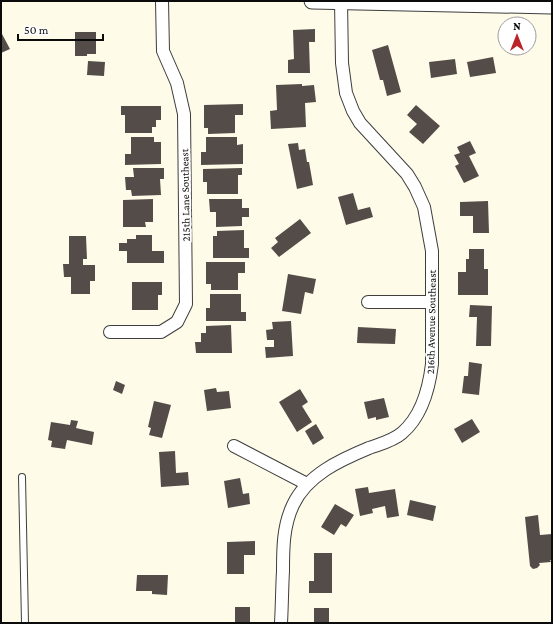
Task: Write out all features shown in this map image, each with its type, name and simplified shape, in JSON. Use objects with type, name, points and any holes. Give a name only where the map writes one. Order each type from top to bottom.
[{"type":"street","name":"215th Lane Southeast","points":[[110,332],[161,332],[177,322],[186,304],[184,114],[177,83],[162,51],[162,1]]},
{"type":"street","points":[[312,1],[552,6]]},
{"type":"street","name":"216th Avenue Southeast","points":[[281,623],[284,536],[293,505],[299,494],[307,484],[324,471],[344,459],[388,442],[402,434],[420,410],[430,381],[432,364],[432,251],[424,207],[407,174],[360,123],[353,111],[346,93],[342,63],[341,1]]},
{"type":"street","points":[[368,302],[432,302]]},
{"type":"street","points":[[234,446],[307,484]]},
{"type":"lane","points":[[22,477],[25,623]]},
{"type":"building","points":[[315,29],[315,42],[309,42],[310,73],[288,73],[288,60],[294,59],[293,30]]},
{"type":"building","points":[[75,32],[96,32],[96,54],[75,56]]},
{"type":"building","points":[[1,34],[10,49],[1,53]]},
{"type":"building","points":[[388,45],[401,92],[387,96],[383,80],[380,80],[372,50]]},
{"type":"building","points":[[493,57],[496,73],[470,77],[467,62]]},
{"type":"building","points":[[455,59],[457,74],[431,78],[429,62]]},
{"type":"building","points":[[88,61],[105,62],[104,76],[87,75]]},
{"type":"building","points":[[302,84],[302,86],[314,85],[316,102],[305,103],[306,127],[271,129],[270,111],[277,110],[276,85]]},
{"type":"building","points":[[243,104],[243,115],[235,115],[235,133],[208,134],[208,128],[204,128],[204,105]]},
{"type":"building","points":[[416,105],[440,126],[423,144],[409,132],[417,124],[407,115]]},
{"type":"building","points":[[121,106],[161,106],[161,120],[156,120],[156,127],[152,127],[152,133],[125,133],[125,115],[121,115]]},
{"type":"building","points":[[131,137],[154,137],[154,142],[161,142],[161,164],[125,165],[125,154],[131,154]]},
{"type":"building","points":[[206,137],[237,137],[237,145],[243,144],[243,164],[201,165],[201,152],[206,152]]},
{"type":"building","points":[[470,141],[476,153],[469,156],[479,176],[464,183],[455,166],[459,164],[454,155],[460,153],[457,147]]},
{"type":"building","points":[[298,143],[299,150],[305,149],[313,185],[297,189],[288,144]]},
{"type":"building","points":[[133,168],[164,168],[164,179],[160,179],[161,195],[132,196],[131,190],[126,190],[125,177],[134,177]]},
{"type":"building","points":[[242,168],[242,175],[238,175],[238,194],[207,194],[207,182],[203,182],[203,169]]},
{"type":"building","points":[[353,193],[358,210],[370,207],[373,217],[346,225],[338,197]]},
{"type":"building","points":[[153,199],[153,222],[145,222],[146,227],[123,227],[123,200]]},
{"type":"building","points":[[209,199],[242,199],[242,208],[249,208],[249,217],[242,217],[242,226],[216,227],[216,212],[210,212]]},
{"type":"building","points":[[488,201],[489,233],[473,233],[473,216],[460,216],[460,202]]},
{"type":"building","points":[[300,219],[311,233],[279,257],[271,248],[278,242],[275,238]]},
{"type":"building","points":[[244,230],[244,248],[249,248],[249,258],[213,258],[213,236],[217,236],[217,231]]},
{"type":"building","points":[[136,235],[152,235],[152,251],[164,251],[164,263],[127,263],[127,251],[119,251],[119,243],[127,243],[127,239],[136,239]]},
{"type":"building","points":[[69,236],[86,236],[87,259],[83,259],[83,265],[95,265],[95,281],[90,281],[90,294],[71,294],[71,277],[64,277],[63,264],[69,264]]},
{"type":"building","points":[[469,249],[484,249],[484,269],[488,269],[488,295],[458,295],[458,272],[466,272],[466,259],[469,259]]},
{"type":"building","points":[[206,262],[245,262],[245,273],[238,273],[238,290],[211,290],[211,284],[206,284]]},
{"type":"building","points":[[288,274],[316,279],[313,294],[305,292],[301,314],[282,311]]},
{"type":"building","points":[[132,282],[162,282],[162,295],[158,295],[158,310],[132,310]]},
{"type":"building","points":[[210,294],[241,294],[241,312],[246,312],[246,321],[206,321],[206,308],[210,308]]},
{"type":"building","points":[[470,305],[492,306],[491,346],[476,346],[477,317],[469,317]]},
{"type":"building","points":[[291,321],[293,356],[266,358],[265,347],[274,347],[274,340],[267,340],[266,330],[273,329],[272,322]]},
{"type":"building","points":[[231,325],[232,353],[196,353],[195,342],[201,342],[201,333],[206,333],[206,326]]},
{"type":"building","points":[[358,327],[396,329],[395,344],[357,343]]},
{"type":"building","points":[[469,362],[482,364],[479,395],[462,393],[464,376],[468,376]]},
{"type":"building","points":[[116,381],[125,385],[122,394],[113,390]]},
{"type":"building","points":[[216,388],[217,392],[229,391],[231,408],[207,411],[204,390]]},
{"type":"building","points":[[300,389],[308,402],[302,406],[312,422],[297,432],[279,402]]},
{"type":"building","points":[[384,398],[389,417],[376,420],[376,417],[368,419],[364,402]]},
{"type":"building","points":[[154,401],[171,405],[162,438],[149,435],[151,428],[148,427]]},
{"type":"building","points":[[472,419],[480,432],[462,443],[454,429]]},
{"type":"building","points":[[71,420],[78,421],[76,428],[94,432],[92,445],[67,440],[65,449],[51,447],[52,441],[48,440],[51,422],[70,425]]},
{"type":"building","points":[[316,424],[324,438],[313,445],[305,431]]},
{"type":"building","points":[[175,451],[176,473],[188,472],[189,485],[161,487],[159,452]]},
{"type":"building","points":[[240,478],[243,494],[249,493],[250,504],[228,508],[224,481]]},
{"type":"building","points":[[368,487],[369,493],[395,489],[399,516],[387,518],[385,506],[372,509],[373,513],[360,516],[355,489]]},
{"type":"building","points":[[410,500],[436,506],[433,521],[407,515]]},
{"type":"building","points":[[335,504],[354,515],[346,527],[341,524],[334,535],[321,527]]},
{"type":"building","points":[[538,515],[540,535],[552,534],[552,560],[550,560],[551,562],[539,563],[540,565],[537,568],[533,569],[530,566],[525,517]]},
{"type":"building","points":[[255,541],[255,555],[244,555],[244,574],[227,574],[227,542]]},
{"type":"building","points":[[314,553],[332,553],[332,593],[309,593],[309,581],[314,581]]},
{"type":"building","points":[[137,575],[168,575],[167,595],[152,594],[152,591],[136,591]]},
{"type":"building","points":[[235,607],[250,607],[250,623],[235,623]]},
{"type":"building","points":[[314,608],[329,608],[329,623],[314,623]]}]
